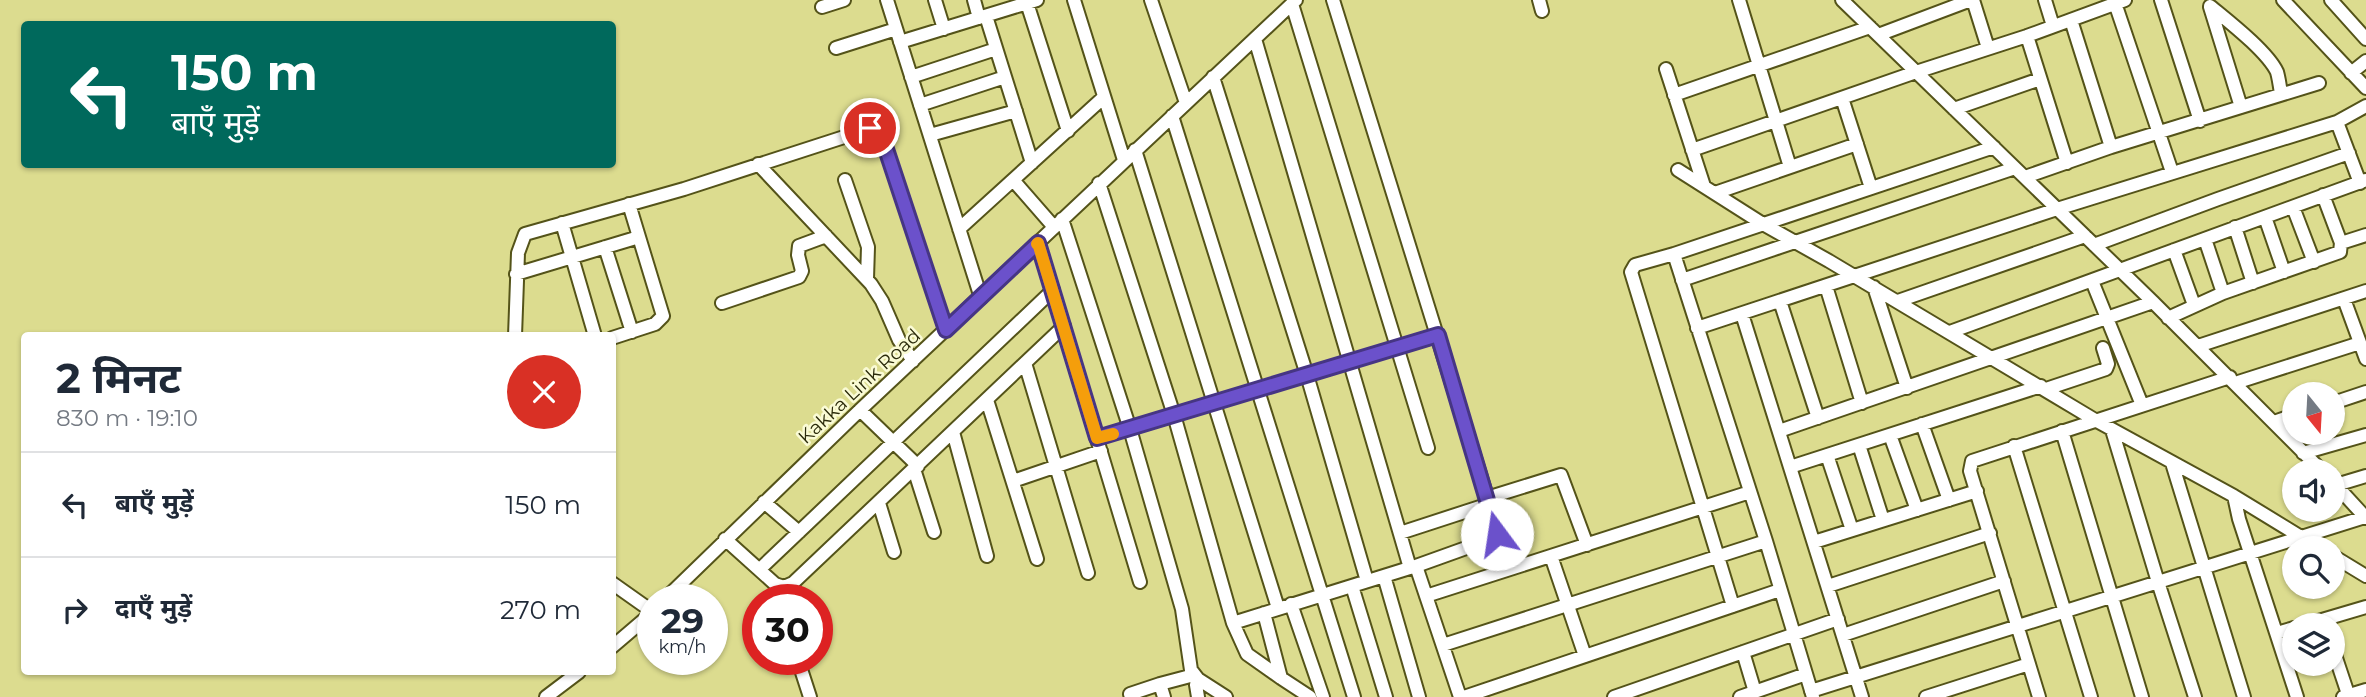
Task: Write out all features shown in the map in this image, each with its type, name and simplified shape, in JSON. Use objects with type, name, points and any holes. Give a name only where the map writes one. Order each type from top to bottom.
[{"type":"street","points":[[822,7],[844,0]]},
{"type":"street","points":[[887,0],[981,298]]},
{"type":"street","points":[[934,0],[944,29]]},
{"type":"street","points":[[974,0],[996,49],[1032,163]]},
{"type":"street","points":[[1074,0],[1124,160]]},
{"type":"street","points":[[1151,0],[1186,103]]},
{"type":"street","points":[[1233,622],[1413,567],[1494,538],[1497,529],[1334,0]]},
{"type":"street","points":[[1739,0],[1790,167]]},
{"type":"street","points":[[1842,0],[2198,346],[2310,459]]},
{"type":"street","points":[[1674,95],[1759,65],[1972,0],[1987,48]]},
{"type":"street","points":[[2045,0],[2053,26]]},
{"type":"street","points":[[2161,0],[2200,121]]},
{"type":"street","points":[[2283,0],[2366,88]]},
{"type":"street","points":[[2331,0],[2366,39]]},
{"type":"street","points":[[1692,150],[2027,36],[2118,1],[2172,172]]},
{"type":"street","points":[[900,42],[983,17],[1002,5],[1032,2],[1068,131]]},
{"type":"street","points":[[1294,2],[1429,448]]},
{"type":"street","name":"Kakka Link Road","points":[[680,584],[1099,183],[1294,2]]},
{"type":"street","points":[[2209,3],[2241,107]]},
{"type":"street","points":[[2209,3],[2270,61],[2278,77],[2281,94]]},
{"type":"street","points":[[2071,20],[2111,147]]},
{"type":"street","points":[[836,48],[896,29]]},
{"type":"street","points":[[2027,36],[2067,163]]},
{"type":"street","points":[[1255,39],[1400,533],[1462,697],[1780,590]]},
{"type":"street","points":[[911,77],[996,49]]},
{"type":"street","points":[[2351,73],[2366,61]]},
{"type":"street","points":[[1666,69],[1692,150],[1709,189]]},
{"type":"street","points":[[1213,77],[1307,375],[1367,581]]},
{"type":"street","points":[[920,105],[1005,78]]},
{"type":"street","points":[[1954,109],[2040,79]]},
{"type":"street","points":[[2025,177],[2111,147],[2319,83]]},
{"type":"street","points":[[959,229],[1104,97]]},
{"type":"street","points":[[1842,98],[1871,188]]},
{"type":"street","points":[[1697,328],[2057,209],[2337,122],[2365,108]]},
{"type":"street","points":[[930,135],[1016,111]]},
{"type":"street","points":[[1172,116],[1354,697]]},
{"type":"street","points":[[1950,332],[2363,181],[2337,122]]},
{"type":"street","points":[[514,332],[519,246],[525,234],[684,189],[859,131],[878,129],[946,330]]},
{"type":"street","points":[[1709,189],[1790,167],[1857,144]]},
{"type":"street","points":[[1733,607],[1631,272],[1635,265],[1994,148]]},
{"type":"street","points":[[1135,150],[1278,608]]},
{"type":"street","points":[[1898,301],[2218,199],[2349,153]]},
{"type":"street","points":[[758,164],[867,279],[878,293],[894,332],[913,361]]},
{"type":"street","points":[[1682,279],[2015,167]]},
{"type":"street","points":[[1678,170],[1763,224],[1856,276],[2095,420],[2234,496],[2300,536]]},
{"type":"street","points":[[845,180],[868,247],[867,279]]},
{"type":"street","points":[[1013,180],[1058,223],[1130,429],[1182,609],[1190,667],[1196,677],[1226,697]]},
{"type":"street","points":[[1099,183],[1174,415],[1233,622],[1247,654],[1310,697]]},
{"type":"street","points":[[2168,318],[2223,293],[2340,252],[2341,243],[2323,195]]},
{"type":"street","points":[[616,337],[657,323],[663,316],[628,204]]},
{"type":"street","points":[[2294,207],[2314,262]]},
{"type":"street","points":[[2264,217],[2284,272]]},
{"type":"street","points":[[562,223],[594,332]]},
{"type":"street","points":[[2235,227],[2253,283]]},
{"type":"street","points":[[2341,243],[2366,235]]},
{"type":"street","points":[[722,303],[799,277],[802,271],[799,246],[826,236]]},
{"type":"street","points":[[516,274],[639,237]]},
{"type":"street","points":[[2205,239],[2223,293]]},
{"type":"street","points":[[1038,243],[1140,582]]},
{"type":"street","points":[[605,247],[632,332]]},
{"type":"street","points":[[2175,250],[2194,305]]},
{"type":"street","points":[[1674,254],[1812,694],[1856,676],[2282,544]]},
{"type":"street","points":[[2092,281],[2142,405]]},
{"type":"street","points":[[1826,286],[1862,403]]},
{"type":"street","points":[[1874,287],[1907,388]]},
{"type":"street","points":[[760,569],[1053,290]]},
{"type":"street","points":[[2198,346],[2366,291]]},
{"type":"street","points":[[2344,299],[2366,359]]},
{"type":"street","points":[[1780,301],[1818,418]]},
{"type":"street","points":[[1779,431],[2153,302]]},
{"type":"street","points":[[1742,313],[1863,697]]},
{"type":"street","points":[[792,584],[1064,326]]},
{"type":"street","points":[[1097,438],[1438,335]]},
{"type":"street","points":[[2039,697],[1969,467],[1972,461],[2142,405],[2360,343]]},
{"type":"street","points":[[1790,467],[2106,369],[2108,366],[2103,348]]},
{"type":"street","points":[[1025,363],[1088,573]]},
{"type":"street","points":[[2345,399],[2366,393]]},
{"type":"street","points":[[987,400],[1037,559]]},
{"type":"street","points":[[860,410],[916,467],[934,532]]},
{"type":"street","points":[[2274,422],[2282,419]]},
{"type":"street","points":[[1922,424],[1949,500]]},
{"type":"street","points":[[2112,430],[2195,697]]},
{"type":"street","points":[[2062,431],[2142,697]]},
{"type":"street","points":[[953,432],[987,556]]},
{"type":"street","points":[[1890,435],[1917,510]]},
{"type":"street","points":[[2304,453],[2366,435]]},
{"type":"street","points":[[1859,445],[1883,520]]},
{"type":"street","points":[[2014,446],[2091,697]]},
{"type":"street","points":[[1013,481],[1101,452]]},
{"type":"street","points":[[1827,455],[1852,530]]},
{"type":"street","points":[[2172,463],[2244,697]]},
{"type":"street","points":[[1400,533],[1561,475],[1587,545]]},
{"type":"street","points":[[2345,481],[2366,476]]},
{"type":"street","points":[[1814,542],[1977,491]]},
{"type":"street","points":[[1426,596],[1750,492]]},
{"type":"street","points":[[2309,536],[2366,517],[2345,495]]},
{"type":"street","points":[[2234,496],[2239,519],[2297,697]]},
{"type":"street","points":[[764,502],[799,533]]},
{"type":"street","points":[[879,503],[894,552]]},
{"type":"street","points":[[1828,586],[1990,533]]},
{"type":"street","points":[[725,539],[775,584]]},
{"type":"street","points":[[1443,645],[1766,541]]},
{"type":"street","points":[[1551,556],[1584,656]]},
{"type":"street","points":[[2345,563],[2366,576]]},
{"type":"street","points":[[1384,576],[1419,697]]},
{"type":"street","points":[[1843,635],[2004,581]]},
{"type":"street","points":[[616,586],[637,601]]},
{"type":"street","points":[[1352,586],[1387,697]]},
{"type":"street","points":[[1291,604],[1323,697]]},
{"type":"street","points":[[2345,613],[2366,607]]},
{"type":"street","points":[[1264,613],[1281,678]]},
{"type":"street","points":[[1615,697],[1838,619]]},
{"type":"street","points":[[616,644],[637,626]]},
{"type":"street","points":[[2277,633],[2282,632]]},
{"type":"street","points":[[1743,652],[1755,692]]},
{"type":"street","points":[[1926,697],[2029,664]]},
{"type":"street","points":[[1741,697],[1755,692],[1776,691],[1806,674]]},
{"type":"street","points":[[546,697],[575,675]]},
{"type":"street","points":[[803,675],[810,697]]},
{"type":"street","points":[[2341,676],[2347,696],[2366,690]]},
{"type":"street","points":[[1127,696],[1162,691],[1196,677]]},
{"type":"street","points":[[1196,677],[1198,697]]},
{"type":"slow traffic","points":[[1037,244],[1097,438],[1113,434]]},
{"type":"route","points":[[870,128],[878,129],[882,137],[946,330],[1038,243],[1097,438],[1438,335],[1497,534]]}]
